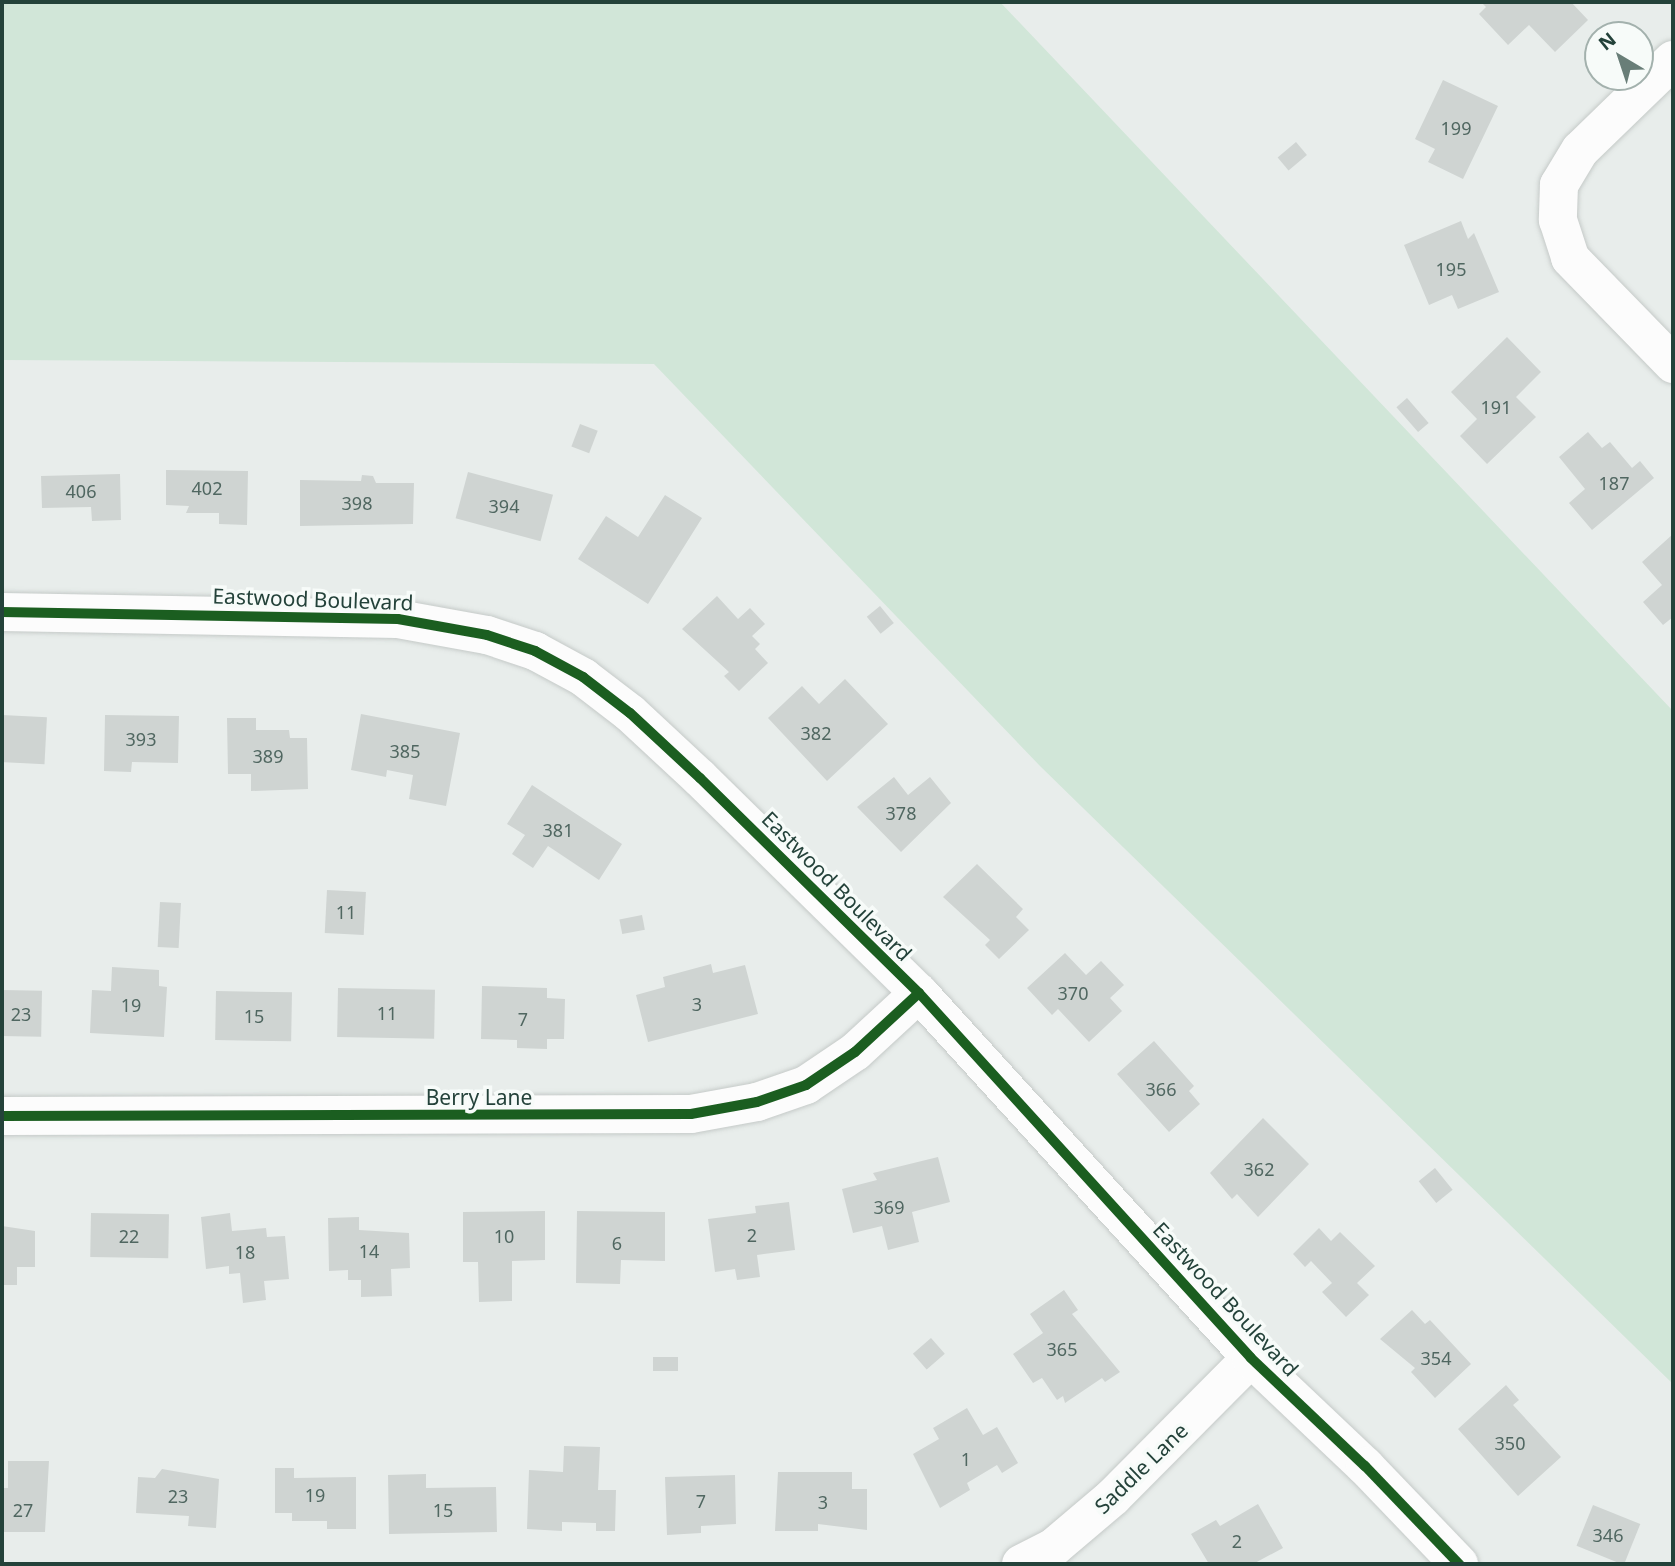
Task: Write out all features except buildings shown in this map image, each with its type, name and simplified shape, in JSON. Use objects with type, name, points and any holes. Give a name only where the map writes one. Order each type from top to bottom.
[{"type":"street","points":[[1673,60],[1580,150],[1559,185],[1558,220],[1570,258],[1673,364]]},
{"type":"street","name":"Eastwood Boulevard","points":[[2,612],[374,617],[443,626],[535,651],[583,677],[630,713],[919,993],[1251,1358],[1365,1466],[1459,1564]]},
{"type":"street","name":"Berry Lane","points":[[2,1116],[691,1114],[757,1102],[806,1085],[855,1052],[919,993]]},
{"type":"street","name":"Saddle Lane","points":[[1021,1564],[1054,1547],[1113,1497],[1251,1358]]},
{"type":"green space","points":[[2,2],[1000,2],[1673,711],[1673,1384],[1040,766],[654,364],[2,360]]},
{"type":"cycle path","points":[[2,612],[398,619],[487,635],[535,651],[583,677],[630,713],[700,778],[919,993],[1251,1358],[1365,1466],[1459,1564]]},
{"type":"cycle path","points":[[2,1116],[691,1114],[757,1102],[806,1085],[855,1052],[919,993]]}]
